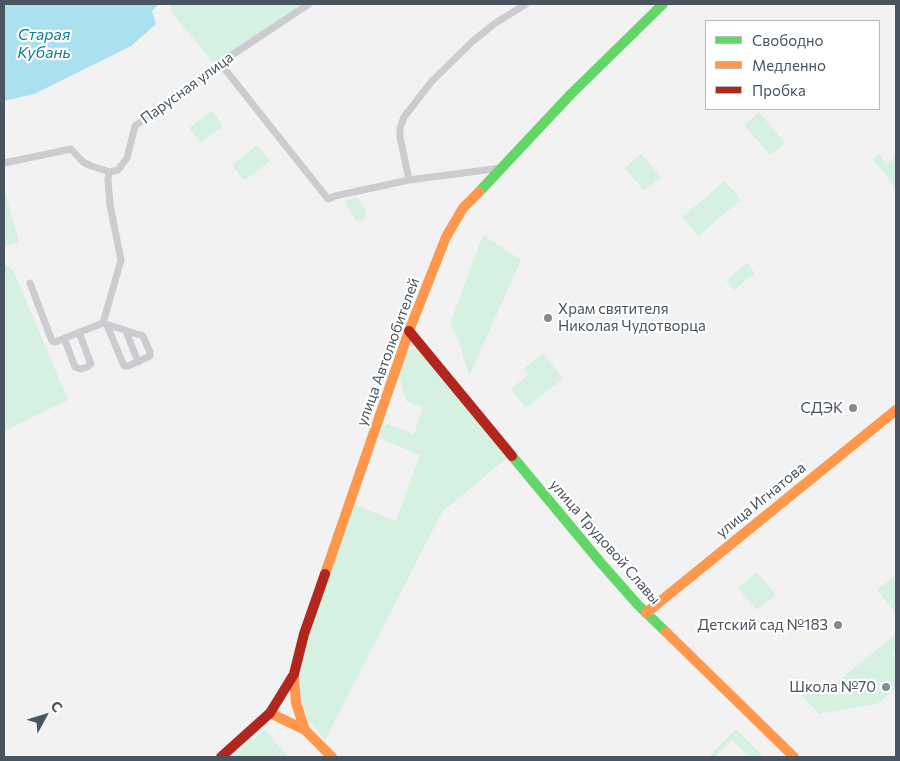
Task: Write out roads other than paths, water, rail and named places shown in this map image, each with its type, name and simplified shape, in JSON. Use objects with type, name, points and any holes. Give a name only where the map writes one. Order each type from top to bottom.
[{"type":"street","name":"Парусная улица","points":[[109,172],[118,170],[127,158],[135,126],[220,64],[309,4]]},
{"type":"street","points":[[409,180],[400,137],[400,128],[404,117],[432,81],[473,41],[494,24],[526,4]]},
{"type":"street","name":"улица Автолюбителей","points":[[221,757],[270,713],[294,674],[304,634],[409,331],[446,237],[463,208],[566,100],[663,4]]},
{"type":"street","points":[[220,64],[328,199],[409,180],[501,168]]},
{"type":"street","points":[[4,163],[71,149],[83,162],[109,172],[110,205],[121,260],[105,324],[124,366],[150,356],[143,336],[105,324],[55,342],[52,341],[30,283]]},
{"type":"street","points":[[126,331],[138,362]]},
{"type":"street","name":"улица Трудовой Славы","points":[[409,331],[601,563],[646,613],[794,757]]},
{"type":"street","points":[[64,338],[75,367],[81,370],[91,364],[79,332]]},
{"type":"street","name":"улица Игнатова","points":[[646,613],[896,410]]},
{"type":"street","points":[[294,674],[296,703],[305,730]]},
{"type":"street","points":[[270,713],[305,730],[332,757]]},
{"type":"water","name":"Старая Кубань","points":[[4,4],[159,4],[152,11],[156,24],[131,46],[34,94],[4,101]]},
{"type":"place","name":"Храм святителя Николая Чудотворца","points":[[548,318]]},
{"type":"place","name":"СДЭК","points":[[853,408]]},
{"type":"place","name":"Детский сад №183","points":[[838,625]]},
{"type":"place","name":"Школа №70","points":[[886,687]]}]
